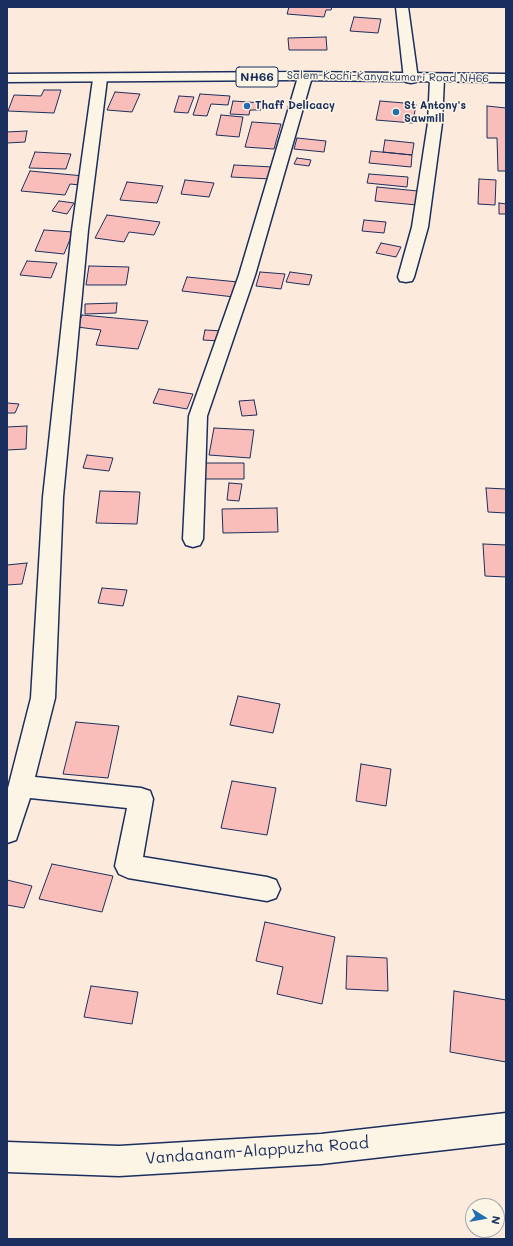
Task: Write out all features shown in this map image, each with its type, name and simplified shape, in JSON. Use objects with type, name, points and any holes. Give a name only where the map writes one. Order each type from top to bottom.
[{"type":"main road","points":[[402,7],[410,79]]},
{"type":"main road","points":[[194,539],[198,416],[247,275],[306,77]]},
{"type":"main road","name":"Salem-Kochi-Kanyakumari Road NH66","points":[[7,78],[506,78]]},
{"type":"main road","points":[[406,277],[420,227],[435,123],[437,78]]},
{"type":"main road","points":[[7,832],[21,786],[42,698],[53,497],[80,230],[100,79]]},
{"type":"main road","points":[[21,786],[141,799],[128,866],[267,889]]},
{"type":"main road","name":"Vandaanam-Alappuzha Road","points":[[7,1157],[119,1161],[282,1152],[506,1128]]},
{"type":"building","points":[[289,7],[332,7],[331,10],[326,10],[324,17],[287,14]]},
{"type":"building","points":[[354,17],[381,19],[378,33],[350,31]]},
{"type":"building","points":[[326,37],[327,50],[289,50],[288,38]]},
{"type":"building","points":[[44,90],[61,90],[54,113],[8,111],[14,95],[41,96]]},
{"type":"building","points":[[115,92],[140,94],[132,112],[107,110]]},
{"type":"building","points":[[200,94],[230,96],[228,105],[211,104],[207,116],[193,115]]},
{"type":"building","points":[[179,96],[194,97],[188,113],[174,112]]},
{"type":"building","name":"Thaff Delicacy","points":[[233,101],[263,103],[261,110],[250,110],[249,115],[230,114]]},
{"type":"building","name":"St Antony's Sawmill","points":[[380,101],[416,104],[413,123],[376,120]]},
{"type":"building","points":[[487,106],[506,108],[506,171],[498,171],[497,138],[487,138]]},
{"type":"building","points":[[221,115],[243,117],[239,137],[216,135]]},
{"type":"building","points":[[252,122],[281,124],[274,149],[245,147]]},
{"type":"building","points":[[27,131],[25,142],[7,143],[7,132]]},
{"type":"building","points":[[297,138],[326,141],[324,152],[294,149]]},
{"type":"building","points":[[385,140],[414,143],[412,155],[383,152]]},
{"type":"building","points":[[371,151],[412,155],[411,167],[369,163]]},
{"type":"building","points":[[35,152],[71,154],[66,169],[29,168]]},
{"type":"building","points":[[297,158],[311,160],[309,166],[294,164]]},
{"type":"building","points":[[234,165],[273,167],[271,179],[231,177]]},
{"type":"building","points":[[30,171],[84,176],[80,185],[70,184],[65,195],[21,191]]},
{"type":"building","points":[[369,174],[408,177],[407,187],[367,183]]},
{"type":"building","points":[[479,179],[496,180],[495,205],[478,204]]},
{"type":"building","points":[[185,180],[214,183],[209,197],[181,194]]},
{"type":"building","points":[[127,182],[163,186],[157,203],[120,200]]},
{"type":"building","points":[[377,187],[418,191],[417,205],[375,201]]},
{"type":"building","points":[[59,201],[74,203],[67,214],[52,211]]},
{"type":"building","points":[[499,203],[506,204],[506,214],[499,214]]},
{"type":"building","points":[[107,215],[160,222],[154,235],[129,232],[124,242],[95,238]]},
{"type":"building","points":[[364,220],[386,222],[384,233],[362,231]]},
{"type":"building","points":[[44,230],[73,232],[64,254],[35,251]]},
{"type":"building","points":[[381,243],[401,247],[396,257],[376,253]]},
{"type":"building","points":[[27,261],[57,263],[51,278],[20,275]]},
{"type":"building","points":[[89,266],[129,267],[126,285],[86,285]]},
{"type":"building","points":[[260,272],[285,274],[281,289],[256,286]]},
{"type":"building","points":[[290,272],[312,275],[309,285],[286,282]]},
{"type":"building","points":[[187,277],[238,282],[234,297],[182,291]]},
{"type":"building","points":[[117,303],[116,313],[85,314],[85,304]]},
{"type":"building","points":[[82,315],[148,321],[138,349],[96,345],[101,330],[77,327]]},
{"type":"building","points":[[205,330],[223,331],[221,341],[203,340]]},
{"type":"building","points":[[159,389],[193,394],[187,409],[153,403]]},
{"type":"building","points":[[254,400],[257,415],[242,416],[239,401]]},
{"type":"building","points":[[7,403],[19,404],[15,413],[7,413]]},
{"type":"building","points":[[27,426],[26,449],[7,450],[7,427]]},
{"type":"building","points":[[214,428],[254,430],[250,458],[209,455]]},
{"type":"building","points":[[87,455],[113,458],[109,471],[83,468]]},
{"type":"building","points":[[205,463],[244,463],[244,479],[204,479]]},
{"type":"building","points":[[229,483],[242,484],[239,501],[227,500]]},
{"type":"building","points":[[486,488],[506,489],[506,513],[488,512]]},
{"type":"building","points":[[100,491],[140,492],[137,524],[96,523]]},
{"type":"building","points":[[277,508],[278,532],[223,533],[222,509]]},
{"type":"building","points":[[483,544],[506,545],[506,577],[485,576]]},
{"type":"building","points":[[27,563],[22,584],[7,585],[7,565]]},
{"type":"building","points":[[102,588],[127,590],[123,606],[98,603]]},
{"type":"building","points":[[238,696],[280,704],[273,733],[230,725]]},
{"type":"building","points":[[76,722],[119,726],[108,778],[63,774]]},
{"type":"building","points":[[361,764],[391,769],[386,806],[356,801]]},
{"type":"building","points":[[232,781],[276,788],[267,835],[221,828]]},
{"type":"building","points":[[52,864],[113,876],[102,912],[39,899]]},
{"type":"building","points":[[7,880],[32,886],[24,908],[7,905]]},
{"type":"building","points":[[265,922],[335,937],[322,1004],[277,994],[283,967],[256,961]]},
{"type":"building","points":[[347,956],[387,958],[388,991],[346,989]]},
{"type":"building","points":[[91,986],[138,992],[132,1024],[84,1017]]},
{"type":"building","points":[[454,991],[506,1000],[506,1062],[450,1052]]},
{"type":"place","name":"Thaff Delicacy","points":[[247,106]]},
{"type":"place","name":"St Antony's Sawmill","points":[[396,112]]}]
